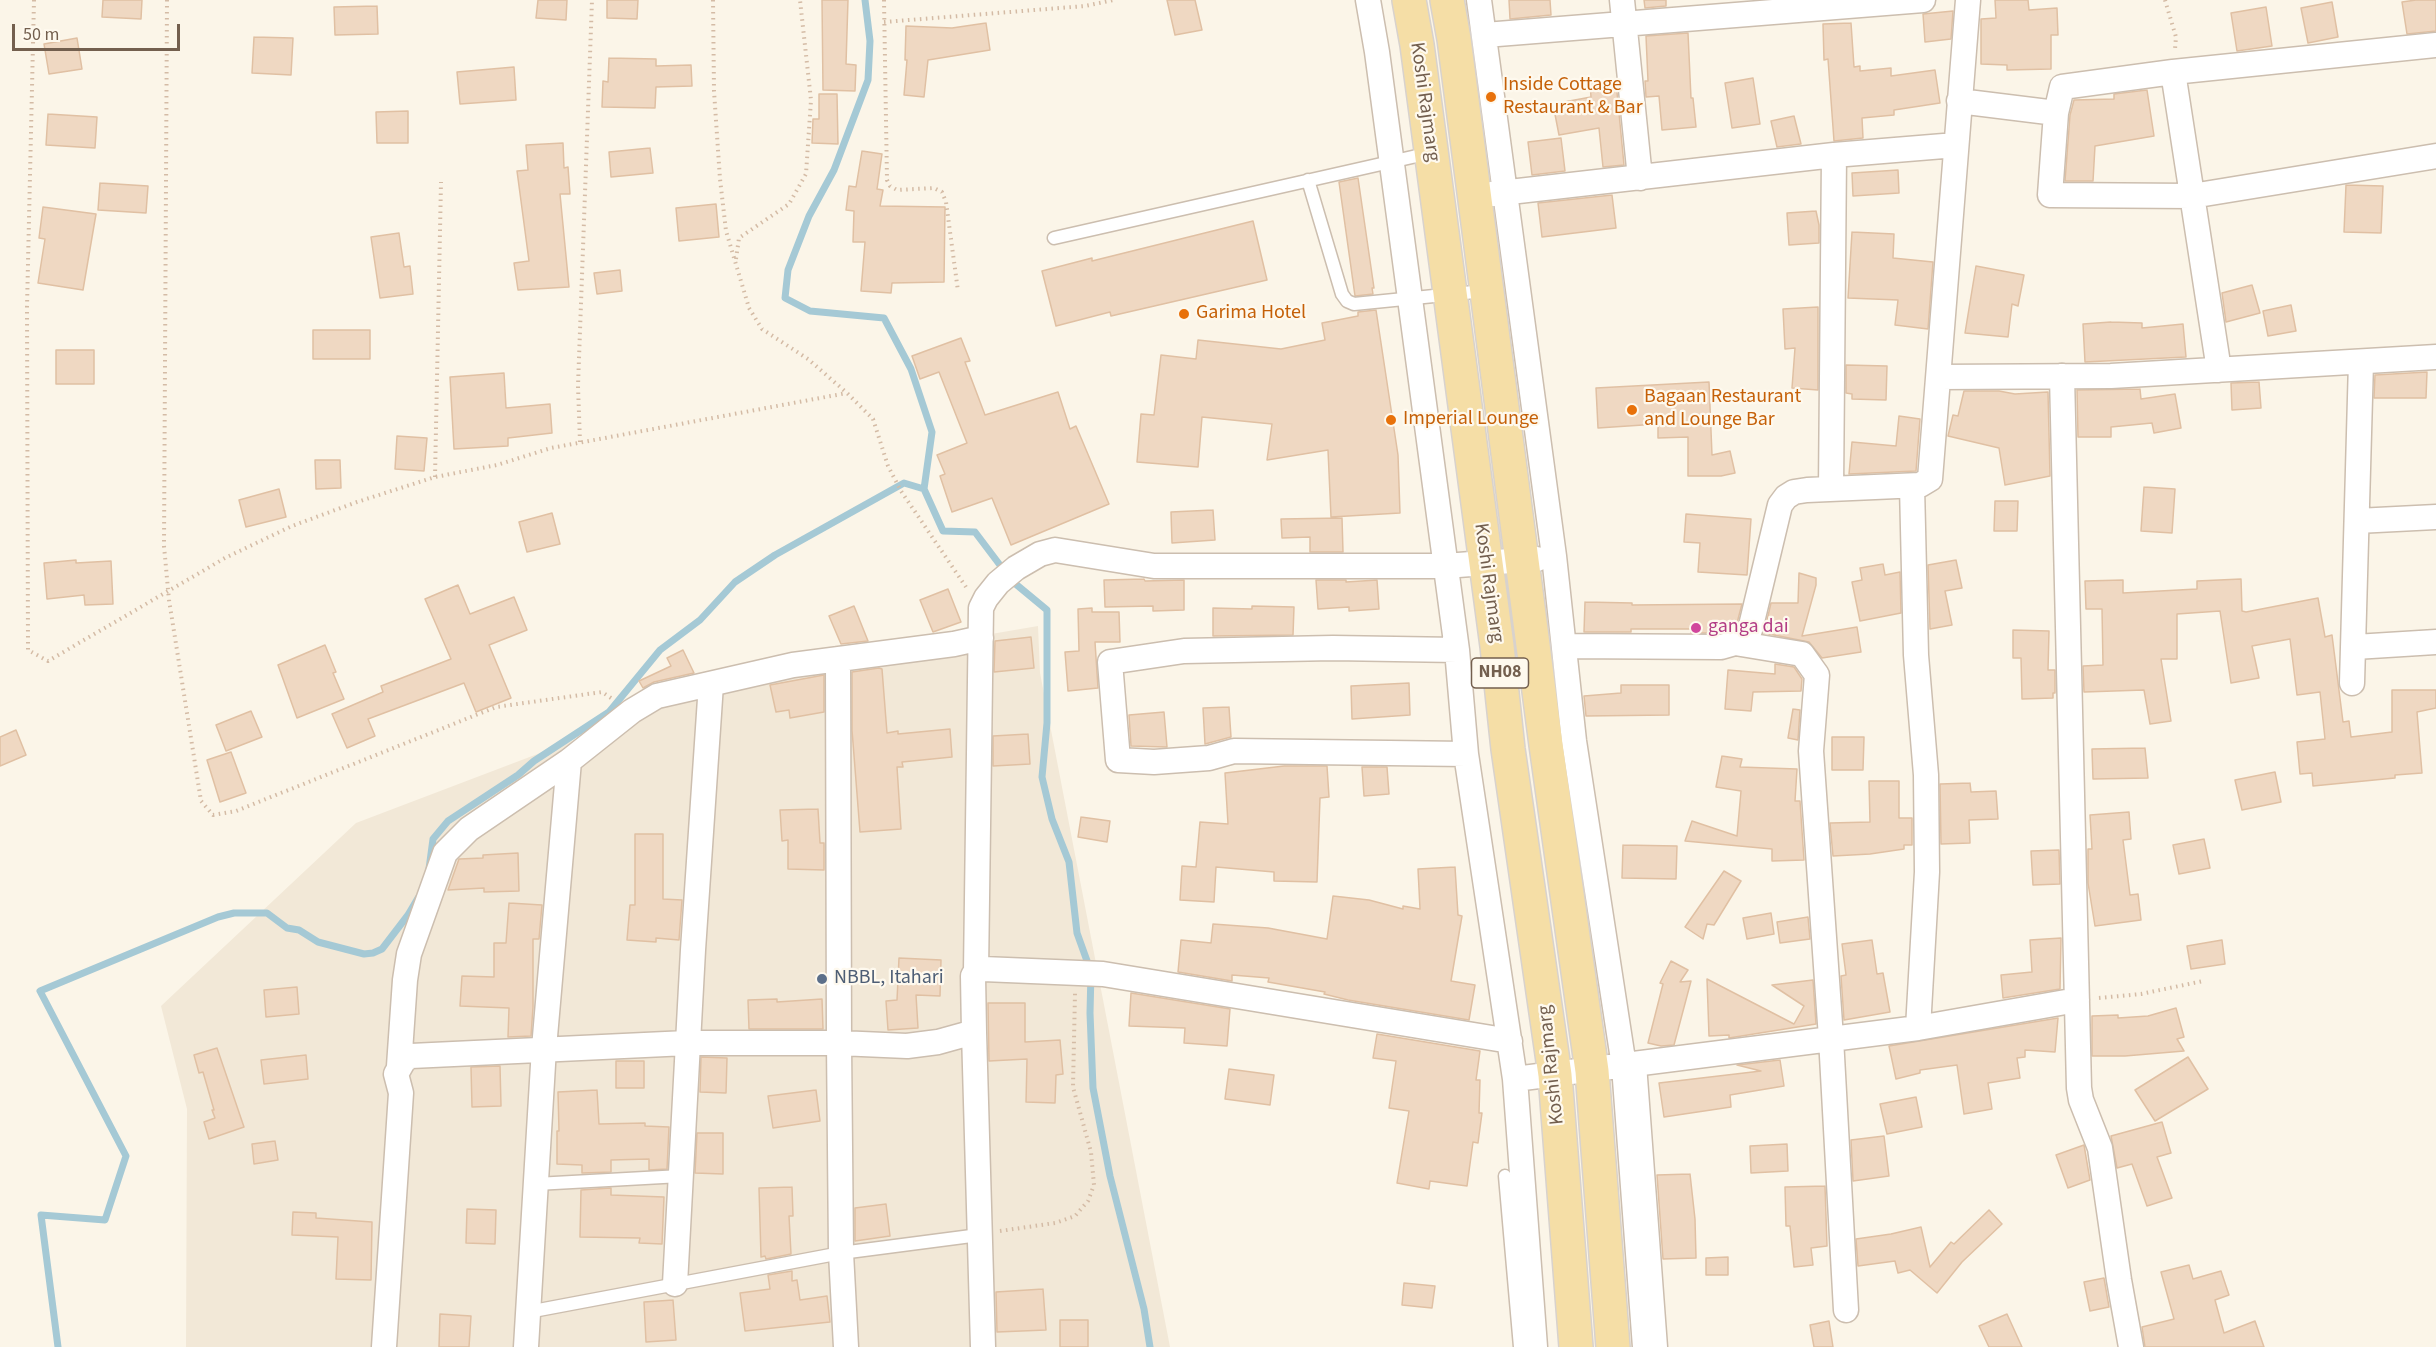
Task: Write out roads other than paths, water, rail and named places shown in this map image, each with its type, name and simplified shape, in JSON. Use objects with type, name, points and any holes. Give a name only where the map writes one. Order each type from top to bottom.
[{"type":"main road","name":"Koshi Rajmarg","points":[[1409,0],[1450,294],[1508,749],[1555,1075],[1576,1347]]},
{"type":"main road","name":"Koshi Rajmarg","points":[[1447,0],[1490,195],[1487,291],[1546,745],[1592,1071],[1612,1347]]},
{"type":"street","points":[[1368,0],[1392,161],[1457,650],[1466,754],[1515,1079],[1535,1347]]},
{"type":"street","points":[[1479,0],[1485,35],[1490,195],[1554,556],[1574,741],[1632,1065],[1645,1347]]},
{"type":"street","points":[[1622,0],[1640,178]]},
{"type":"street","points":[[1485,35],[1923,0]]},
{"type":"street","points":[[1565,646],[1721,648],[1735,643],[1750,630],[1780,505],[1786,497],[1794,492],[1912,486],[1925,483],[1931,474],[1968,0]]},
{"type":"street","points":[[2436,45],[2173,72],[2061,87],[2056,113],[2050,195],[2192,196],[2436,156]]},
{"type":"street","points":[[2173,72],[2219,370]]},
{"type":"street","points":[[1959,101],[2056,113]]},
{"type":"street","points":[[1490,195],[1834,154],[1956,144]]},
{"type":"street","points":[[1831,489],[1834,154]]},
{"type":"street","points":[[1938,377],[2062,376],[2219,370],[2436,357]]},
{"type":"street","points":[[2352,683],[2355,647],[2361,362]]},
{"type":"street","points":[[2062,376],[2080,1094],[2100,1148],[2131,1347]]},
{"type":"street","points":[[1912,486],[1916,655],[1926,775],[1927,872],[1918,1028]]},
{"type":"street","points":[[2357,521],[2436,517]]},
{"type":"street","points":[[982,1347],[973,976],[976,971],[981,608],[986,598],[1016,568],[1040,554],[1055,550],[1154,566],[1445,566],[1522,561],[1554,556]]},
{"type":"street","points":[[384,1347],[401,1093],[396,1074],[399,1066],[405,980],[409,954],[445,853],[469,829],[569,761],[632,711],[657,696],[793,665],[954,644],[981,638]]},
{"type":"street","points":[[2355,647],[2436,642]]},
{"type":"street","points":[[1735,643],[1802,654],[1817,675],[1811,751],[1831,1038],[1846,1310]]},
{"type":"street","points":[[1457,650],[1334,648],[1184,651],[1110,662],[1118,760],[1154,762],[1209,758],[1234,752],[1466,754]]},
{"type":"street","points":[[838,659],[841,1253],[846,1347]]},
{"type":"street","points":[[675,1284],[687,1043],[711,684]]},
{"type":"street","points":[[526,1347],[544,1048],[569,761]]},
{"type":"street","points":[[976,971],[983,969],[1103,974],[1510,1041]]},
{"type":"street","points":[[1515,1079],[1918,1028],[2077,1000]]},
{"type":"street","points":[[399,1066],[411,1056],[544,1048],[687,1043],[839,1043],[908,1046],[938,1042],[974,1032]]},
{"type":"lane","points":[[1054,238],[1431,153]]},
{"type":"lane","points":[[1308,180],[1342,294],[1347,301],[1354,304],[1487,291]]},
{"type":"lane","points":[[1632,1065],[1661,1347]]},
{"type":"lane","points":[[536,1184],[681,1176]]},
{"type":"lane","points":[[1505,1176],[1520,1347]]},
{"type":"lane","points":[[528,1312],[841,1253],[979,1235]]},
{"type":"waterway","points":[[865,0],[870,41],[868,80],[834,170],[809,216],[788,270],[785,298],[810,311],[884,318],[911,369],[932,432],[924,489],[943,531],[975,532],[1012,581],[1047,610],[1047,723],[1042,777],[1052,819],[1069,862],[1077,933],[1091,972],[1093,1088],[1110,1176],[1144,1309],[1150,1347]]},
{"type":"waterway","points":[[429,869],[433,839],[448,821],[609,712],[660,650],[700,620],[735,582],[775,555],[904,483],[924,489]]},
{"type":"waterway","points":[[58,1347],[41,1215],[105,1220],[126,1156],[40,991],[218,917],[234,913],[267,913],[287,928],[299,930],[318,942],[364,954],[373,953],[382,949],[418,898]]},
{"type":"place","name":"Inside Cottage Restaurant & Bar","points":[[1491,97]]},
{"type":"place","name":"Garima Hotel","points":[[1184,314]]},
{"type":"place","name":"Bagaan Restaurant and Lounge Bar","points":[[1632,410]]},
{"type":"place","name":"Imperial Lounge","points":[[1391,420]]},
{"type":"place","name":"ganga dai","points":[[1696,628]]},
{"type":"place","name":"NBBL, Itahari","points":[[822,979]]}]
